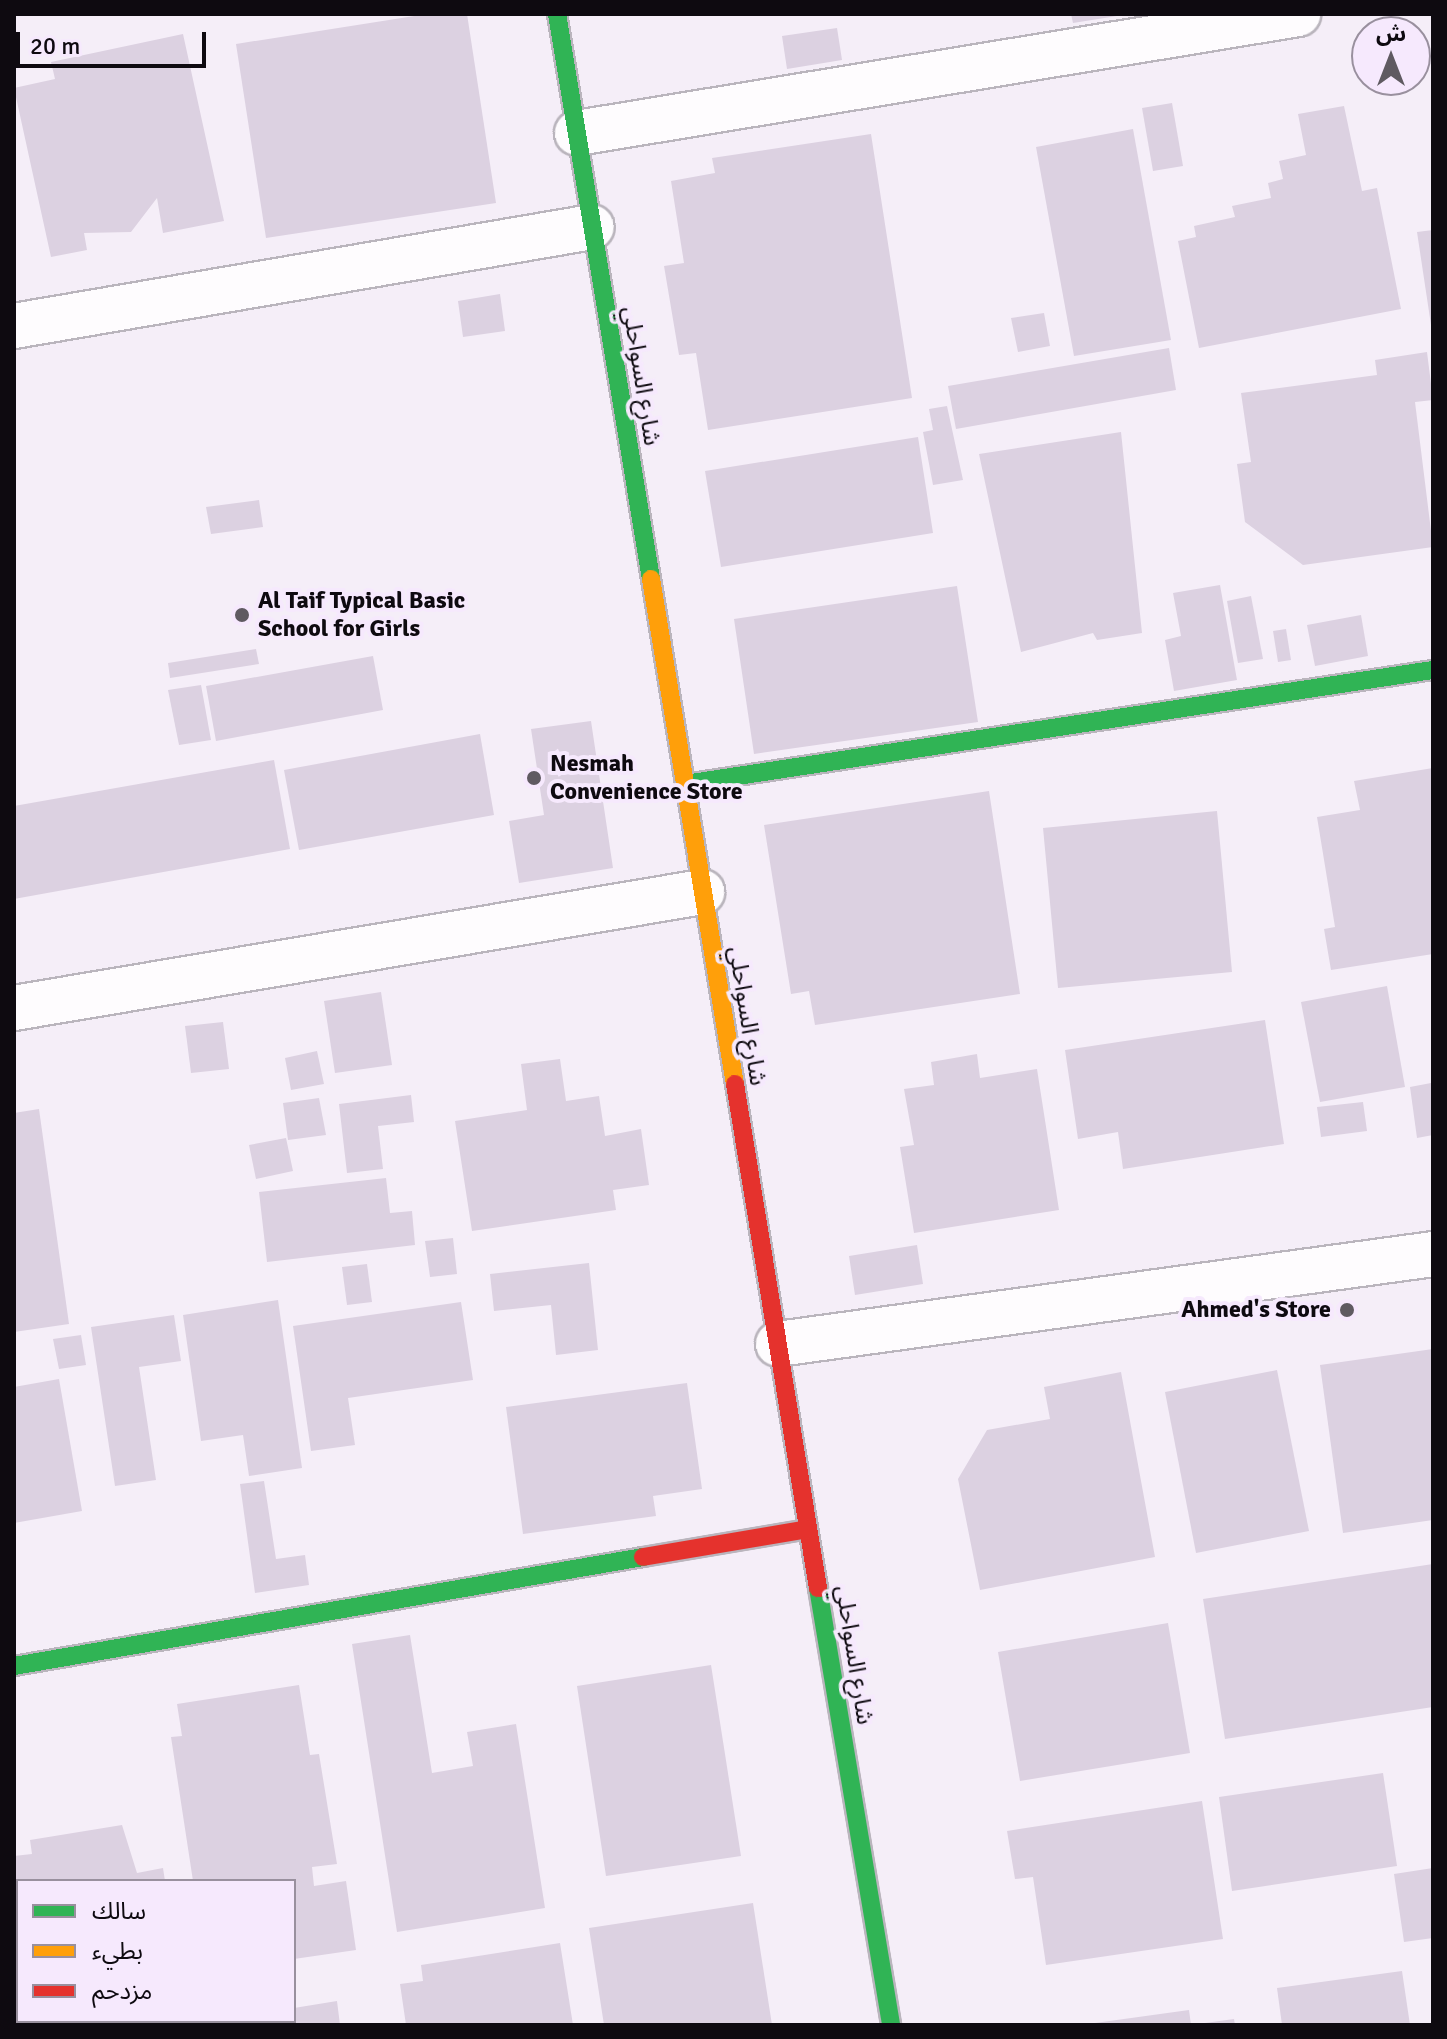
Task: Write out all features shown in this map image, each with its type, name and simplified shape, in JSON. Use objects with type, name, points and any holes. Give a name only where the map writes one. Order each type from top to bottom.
[{"type":"street","name":"شارع السواحلي","points":[[557,14],[891,2025]]},
{"type":"street","points":[[577,133],[1298,14]]},
{"type":"street","points":[[14,326],[592,227]]},
{"type":"street","points":[[685,784],[1433,670]]},
{"type":"street","points":[[14,1008],[702,892]]},
{"type":"street","points":[[778,1344],[1433,1254]]},
{"type":"street","points":[[14,1666],[808,1529]]},
{"type":"building","points":[[427,14],[467,14],[496,203],[266,238],[236,44]]},
{"type":"building","points":[[1071,14],[1116,14],[1117,16],[1073,23]]},
{"type":"building","points":[[837,28],[842,60],[787,69],[782,36]]},
{"type":"building","points":[[183,34],[224,221],[163,233],[157,198],[131,232],[84,233],[87,250],[51,257],[14,88],[55,79],[51,62]]},
{"type":"building","points":[[1172,103],[1183,166],[1153,171],[1142,108]]},
{"type":"building","points":[[1344,106],[1362,191],[1377,188],[1401,309],[1199,348],[1178,241],[1196,237],[1194,226],[1235,217],[1232,206],[1271,198],[1268,183],[1283,179],[1279,161],[1306,155],[1298,114]]},
{"type":"building","points":[[1133,129],[1171,340],[1074,356],[1036,147]]},
{"type":"building","points":[[871,134],[912,398],[708,430],[696,353],[679,355],[664,266],[684,263],[671,181],[715,173],[712,158]]},
{"type":"building","points":[[1433,230],[1433,324],[1431,325],[1417,232]]},
{"type":"building","points":[[500,294],[505,331],[463,337],[458,301]]},
{"type":"building","points":[[1044,313],[1050,346],[1018,352],[1011,318]]},
{"type":"building","points":[[1169,348],[1176,390],[956,429],[948,386]]},
{"type":"building","points":[[1427,352],[1433,400],[1415,402],[1433,547],[1303,565],[1245,522],[1237,464],[1251,462],[1241,393],[1377,375],[1375,360]]},
{"type":"building","points":[[947,406],[963,480],[933,485],[923,432],[933,430],[929,409]]},
{"type":"building","points":[[1121,432],[1142,633],[1097,640],[1093,633],[1021,652],[979,454]]},
{"type":"building","points":[[918,437],[933,533],[721,567],[705,471]]},
{"type":"building","points":[[259,500],[263,527],[211,534],[206,507]]},
{"type":"building","points":[[1220,585],[1237,680],[1174,691],[1165,640],[1181,636],[1173,593]]},
{"type":"building","points":[[957,586],[978,722],[754,754],[734,619]]},
{"type":"building","points":[[1251,596],[1263,659],[1238,663],[1227,601]]},
{"type":"building","points":[[1361,615],[1368,656],[1315,666],[1307,625]]},
{"type":"building","points":[[1286,629],[1291,660],[1278,662],[1273,631]]},
{"type":"building","points":[[256,649],[259,664],[170,678],[168,663]]},
{"type":"building","points":[[373,656],[383,710],[216,741],[206,686]]},
{"type":"building","points":[[201,685],[211,740],[179,745],[168,690]]},
{"type":"building","points":[[591,721],[613,868],[519,883],[509,821],[544,815],[531,729]]},
{"type":"building","points":[[480,734],[494,815],[299,850],[284,770]]},
{"type":"building","points":[[274,760],[290,849],[14,899],[14,806]]},
{"type":"building","points":[[1433,768],[1433,954],[1331,970],[1324,929],[1335,927],[1317,817],[1360,810],[1354,781]]},
{"type":"building","points":[[989,791],[1020,994],[815,1025],[809,991],[791,994],[764,825]]},
{"type":"building","points":[[1217,811],[1232,972],[1058,988],[1043,828]]},
{"type":"building","points":[[1387,986],[1405,1087],[1320,1102],[1301,1002]]},
{"type":"building","points":[[381,992],[392,1065],[335,1073],[324,1001]]},
{"type":"building","points":[[1265,1020],[1284,1144],[1123,1169],[1118,1132],[1078,1139],[1065,1050]]},
{"type":"building","points":[[223,1022],[229,1069],[191,1073],[185,1026]]},
{"type":"building","points":[[317,1051],[324,1084],[291,1090],[285,1058]]},
{"type":"building","points":[[977,1054],[980,1078],[1037,1069],[1059,1210],[914,1233],[900,1147],[914,1145],[904,1089],[934,1085],[931,1062]]},
{"type":"building","points":[[560,1059],[566,1101],[599,1096],[605,1136],[641,1129],[649,1185],[613,1190],[616,1210],[472,1231],[455,1121],[527,1110],[521,1064]]},
{"type":"building","points":[[1431,1083],[1433,1135],[1417,1138],[1410,1087]]},
{"type":"building","points":[[411,1095],[414,1122],[378,1126],[383,1169],[347,1173],[339,1104]]},
{"type":"building","points":[[319,1098],[326,1135],[288,1140],[283,1103]]},
{"type":"building","points":[[1363,1102],[1367,1131],[1321,1137],[1317,1107]]},
{"type":"building","points":[[39,1109],[69,1324],[14,1332],[14,1113]]},
{"type":"building","points":[[286,1138],[293,1171],[256,1179],[249,1145]]},
{"type":"building","points":[[386,1178],[390,1213],[412,1211],[415,1245],[267,1262],[259,1192]]},
{"type":"building","points":[[453,1238],[457,1274],[430,1277],[425,1241]]},
{"type":"building","points":[[917,1245],[923,1284],[855,1295],[849,1256]]},
{"type":"building","points":[[589,1263],[598,1350],[556,1355],[551,1305],[494,1311],[490,1274]]},
{"type":"building","points":[[367,1264],[372,1302],[347,1305],[342,1267]]},
{"type":"building","points":[[278,1300],[302,1468],[249,1476],[243,1435],[201,1441],[183,1315]]},
{"type":"building","points":[[461,1302],[473,1380],[348,1398],[355,1445],[311,1451],[293,1326]]},
{"type":"building","points":[[174,1315],[181,1361],[139,1367],[156,1480],[115,1486],[91,1327]]},
{"type":"building","points":[[81,1335],[86,1365],[59,1369],[53,1339]]},
{"type":"building","points":[[1433,1349],[1433,1520],[1343,1533],[1320,1365]]},
{"type":"building","points":[[1277,1370],[1309,1531],[1196,1553],[1165,1392]]},
{"type":"building","points":[[1121,1372],[1155,1557],[980,1590],[958,1479],[987,1430],[1050,1419],[1044,1387]]},
{"type":"building","points":[[59,1379],[82,1511],[14,1523],[14,1387]]},
{"type":"building","points":[[687,1383],[702,1489],[653,1496],[656,1516],[523,1534],[506,1407]]},
{"type":"building","points":[[264,1481],[276,1559],[305,1555],[309,1585],[255,1593],[240,1484]]},
{"type":"building","points":[[1433,1564],[1433,1707],[1225,1739],[1203,1599]]},
{"type":"building","points":[[1168,1623],[1190,1753],[1020,1781],[998,1652]]},
{"type":"building","points":[[410,1635],[432,1773],[473,1766],[467,1732],[516,1724],[545,1908],[397,1932],[352,1644]]},
{"type":"building","points":[[711,1665],[741,1856],[606,1876],[577,1686]]},
{"type":"building","points":[[299,1685],[310,1755],[319,1754],[337,1864],[312,1867],[314,1886],[346,1881],[356,1950],[296,1959],[296,1879],[193,1879],[171,1737],[182,1736],[177,1704]]},
{"type":"building","points":[[1383,1773],[1397,1866],[1232,1891],[1219,1797]]},
{"type":"building","points":[[1202,1801],[1223,1939],[1046,1965],[1033,1877],[1015,1879],[1007,1831]]},
{"type":"building","points":[[122,1825],[137,1873],[163,1868],[165,1879],[16,1879],[14,1948],[14,1856],[32,1854],[30,1840]]},
{"type":"building","points":[[1433,1868],[1433,1938],[1404,1942],[1394,1874]]},
{"type":"building","points":[[753,1903],[772,2025],[604,2025],[589,1928]]},
{"type":"building","points":[[560,1943],[573,2025],[406,2025],[400,1984],[423,1981],[421,1965]]},
{"type":"building","points":[[1402,1971],[1410,2025],[1282,2025],[1277,1988]]},
{"type":"building","points":[[337,2001],[340,2025],[198,2025],[296,2023],[296,2008]]},
{"type":"building","points":[[1189,2010],[1191,2025],[1095,2025],[1095,2023]]},
{"type":"building","points":[[1234,2019],[1235,2025],[1205,2023]]},
{"type":"building","points":[[94,2023],[149,2025],[94,2025]]},
{"type":"traffic: fast","points":[[557,14],[651,579]]},
{"type":"traffic: fast","points":[[685,784],[1433,670]]},
{"type":"traffic: fast","points":[[14,1666],[643,1557]]},
{"type":"traffic: fast","points":[[818,1588],[891,2025]]},
{"type":"traffic: slow","points":[[651,579],[735,1084]]},
{"type":"traffic: jam","points":[[735,1084],[818,1588]]},
{"type":"traffic: jam","points":[[643,1557],[808,1529]]},
{"type":"place","name":"Al Taif Typical Basic School for Girls","points":[[242,615]]},
{"type":"place","name":"Nesmah Convenience Store","points":[[534,778]]},
{"type":"place","name":"Ahmed's Store","points":[[1347,1310]]}]
